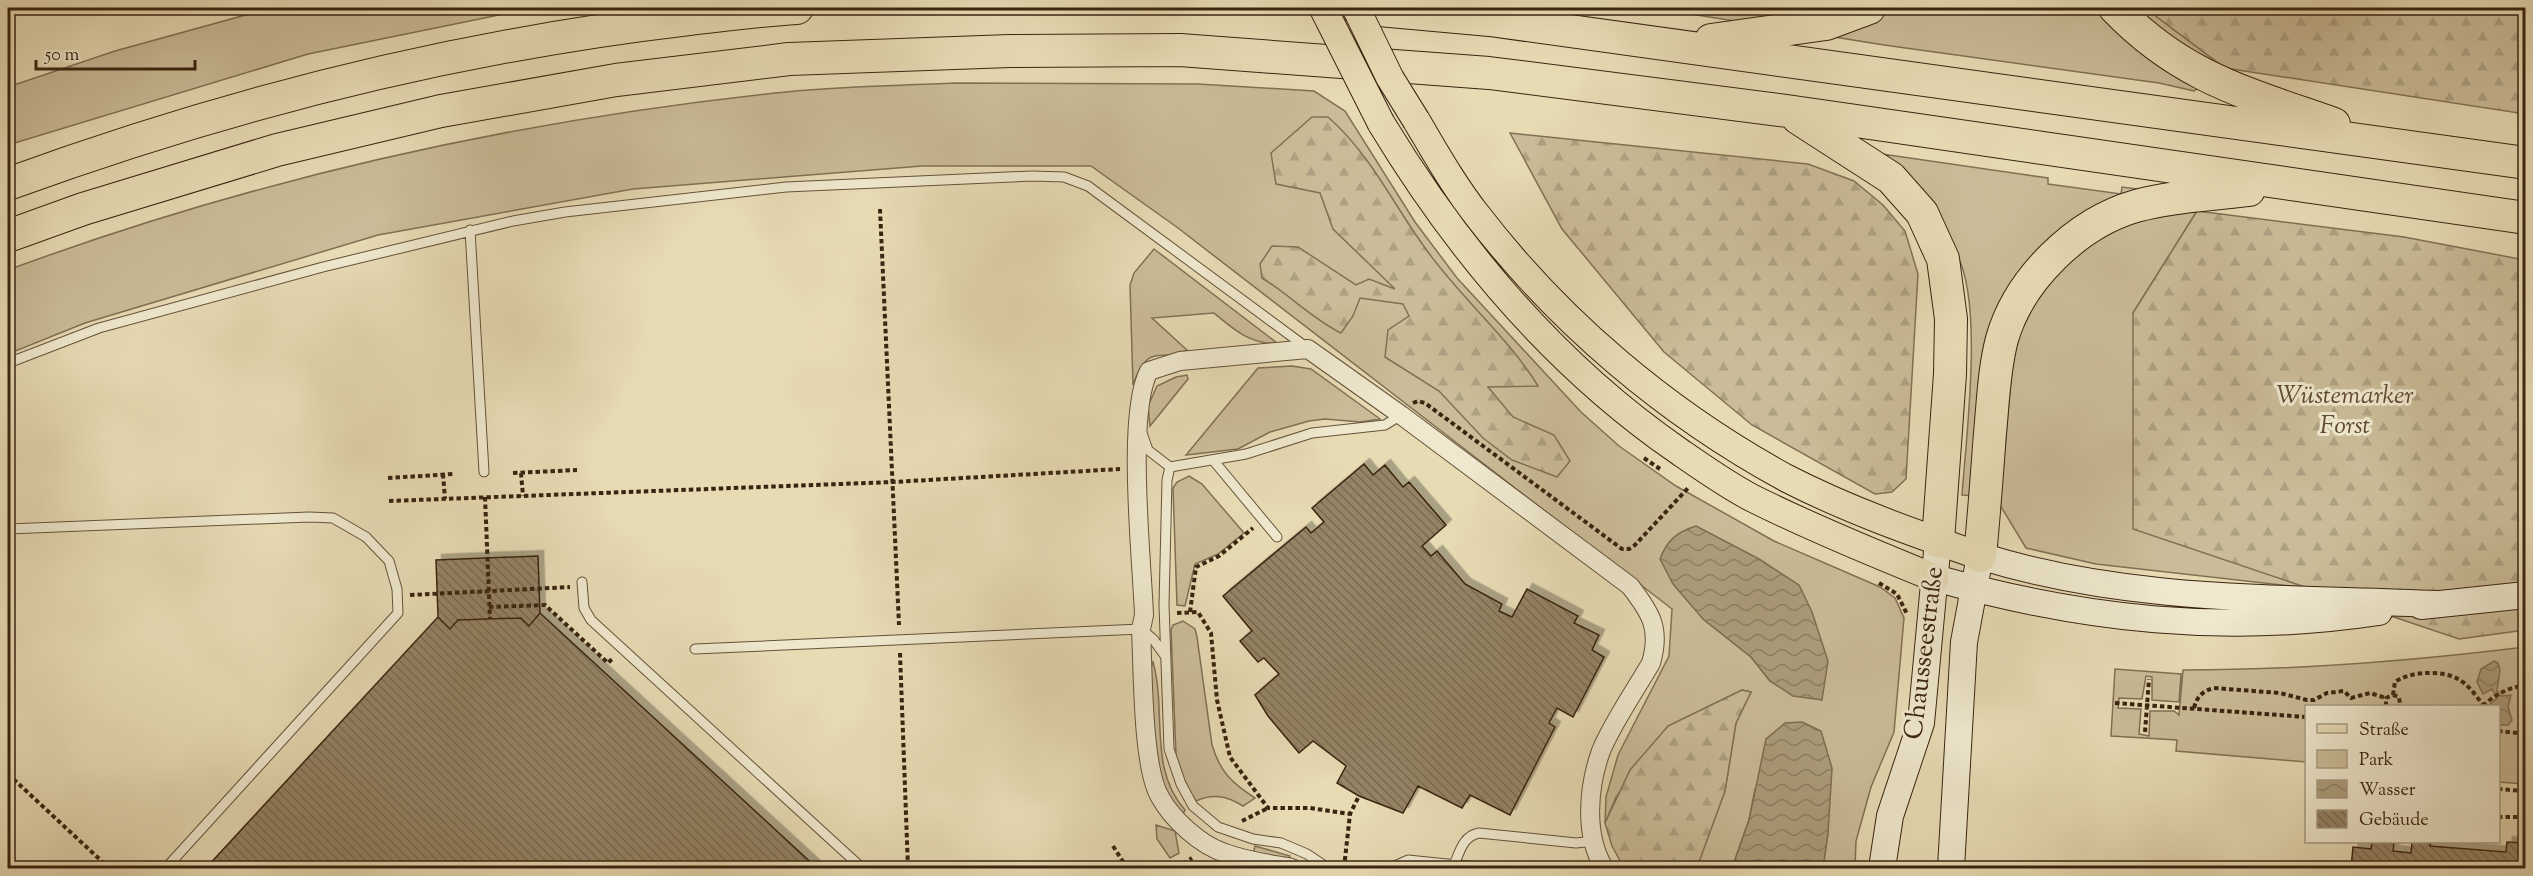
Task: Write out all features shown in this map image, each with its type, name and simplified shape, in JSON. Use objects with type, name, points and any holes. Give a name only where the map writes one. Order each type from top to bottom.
[{"type":"highway","points":[[8,184],[69,162],[260,102],[436,60],[602,29],[797,8]]},
{"type":"highway","points":[[1356,8],[1490,20],[2526,163]]},
{"type":"highway","points":[[1674,45],[1826,24],[1869,8]]},
{"type":"highway","points":[[2115,8],[2157,46],[2180,63],[2216,82],[2397,146]]},
{"type":"highway","points":[[8,236],[83,208],[277,150],[441,111],[616,80],[789,59],[1010,51],[1180,50],[1489,73],[1787,111],[2284,185],[2526,218]]},
{"type":"highway","points":[[1787,111],[1891,178],[1922,213],[1943,259],[1949,286],[1950,374],[1938,541]]},
{"type":"highway","points":[[1980,556],[1994,390],[2002,338],[2020,299],[2045,264],[2086,232],[2113,215],[2137,206],[2284,185]]},
{"type":"main road","points":[[1323,8],[1381,123],[1439,214],[1495,285],[1606,397],[1683,454],[1751,497],[1838,538],[1935,578],[2052,607],[2211,624],[2279,623],[2333,619],[2437,604],[2526,595]]},
{"type":"main road","points":[[1356,8],[1390,78],[1476,214],[1507,252],[1580,330],[1657,394],[1718,438],[1788,478],[1865,514],[1980,556],[2033,572],[2142,590],[2240,599],[2437,604]]},
{"type":"main road","name":"Chausseestraße","points":[[1882,868],[1890,816],[1921,723],[1938,541]]},
{"type":"main road","name":"Chausseestraße","points":[[1951,868],[1964,642],[1980,556]]},
{"type":"street","points":[[1292,868],[1224,853],[1211,846],[1176,818],[1159,796],[1149,755],[1141,629],[1144,615],[1138,420],[1143,381],[1149,371],[1180,361],[1308,349],[1401,415],[1630,586],[1657,633],[1651,663],[1601,751],[1590,803],[1599,868]]},
{"type":"lane","points":[[8,363],[99,328],[470,230],[565,212],[786,187],[975,177],[1064,177],[1088,186],[1308,349]]},
{"type":"lane","points":[[470,230],[484,472]]},
{"type":"lane","points":[[1138,420],[1148,450],[1170,467],[1246,453],[1312,433],[1385,425],[1401,415]]},
{"type":"lane","points":[[1213,460],[1277,537]]},
{"type":"lane","points":[[1170,467],[1167,480],[1164,614],[1169,749],[1181,784],[1193,806],[1218,827],[1252,839],[1281,843],[1307,854],[1328,868]]},
{"type":"lane","points":[[8,529],[309,517],[333,518],[366,537],[389,561],[397,589],[398,614],[166,868]]},
{"type":"lane","points":[[582,582],[584,608],[591,620],[862,868]]},
{"type":"lane","points":[[695,649],[1141,629],[1153,639],[1166,657]]},
{"type":"lane","points":[[1454,865],[1464,842],[1470,835],[1479,833],[1576,843],[1594,841]]},
{"type":"lane","points":[[1390,868],[1408,860],[1486,868]]},
{"type":"path","points":[[880,209],[908,868]]},
{"type":"path","points":[[1401,415],[1413,403],[1418,401],[1425,403],[1622,549],[1629,549],[1635,545],[1688,488]]},
{"type":"path","points":[[389,501],[893,482],[1138,469]]},
{"type":"path","points":[[513,473],[577,470]]},
{"type":"path","points":[[521,473],[523,496]]},
{"type":"path","points":[[443,474],[445,499]]},
{"type":"path","points":[[388,478],[454,474]]},
{"type":"path","points":[[485,498],[489,619]]},
{"type":"path","points":[[1190,613],[1196,567],[1219,556],[1263,520]]},
{"type":"path","points":[[429,594],[554,588]]},
{"type":"path","points":[[489,607],[545,605],[608,663],[622,648]]},
{"type":"path","points":[[1164,614],[1198,612],[1211,633],[1217,700],[1230,757],[1268,808],[1310,808],[1350,813]]},
{"type":"path","points":[[2393,695],[2395,682],[2405,676],[2445,674],[2460,679],[2482,705]]},
{"type":"path","points":[[2145,732],[2149,679]]},
{"type":"path","points":[[2484,705],[2490,699],[2512,688],[2525,685]]},
{"type":"path","points":[[2194,708],[2198,697],[2214,688],[2280,693],[2307,700],[2314,700],[2327,693],[2344,691],[2351,698],[2370,693],[2386,698],[2393,695],[2398,697],[2399,705]]},
{"type":"path","points":[[2386,698],[2386,705]]},
{"type":"path","points":[[2115,703],[2305,717]]},
{"type":"path","points":[[2500,731],[2526,734]]},
{"type":"path","points":[[8,774],[109,868]]},
{"type":"path","points":[[2500,789],[2525,791],[2520,817],[2520,843]]},
{"type":"path","points":[[1344,868],[1350,813],[1359,796]]},
{"type":"path","points":[[2500,817],[2520,817]]},
{"type":"path","points":[[1113,846],[1127,868]]},
{"type":"green space","points":[[271,8],[533,8],[308,54],[8,145],[8,87],[115,51]]},
{"type":"green space","points":[[1653,8],[2145,8],[2225,68],[2194,91],[2159,83],[1884,45]]},
{"type":"green space","points":[[2145,8],[2525,8],[2525,114],[2225,68]]},
{"type":"green space","points":[[955,83],[1198,84],[1314,91],[1345,111],[1415,222],[1457,278],[1581,412],[1619,446],[1676,486],[1774,541],[1880,587],[1895,598],[1904,618],[1894,732],[1871,787],[1856,841],[1855,868],[1823,868],[1828,833],[1755,789],[1749,820],[1732,868],[1694,868],[1725,791],[1736,723],[1751,692],[1742,690],[1668,726],[1616,797],[1605,823],[1606,797],[1618,755],[1669,656],[1672,609],[1178,228],[1091,166],[922,166],[633,189],[378,235],[85,323],[8,354],[8,270],[101,237],[195,208],[290,181],[386,158],[482,137],[580,120],[677,105],[797,91]],"holes":[[[1703,619],[1822,700],[1770,681],[1751,657]]]},
{"type":"green space","points":[[1312,117],[1328,117],[1358,148],[1428,252],[1526,368],[1538,386],[1488,387],[1513,417],[1554,435],[1570,461],[1557,477],[1512,460],[1483,438],[1439,391],[1385,357],[1388,330],[1409,316],[1403,304],[1360,298],[1353,316],[1341,333],[1262,278],[1260,264],[1272,246],[1298,247],[1356,285],[1369,279],[1395,289],[1333,229],[1320,193],[1276,184],[1271,153]]},
{"type":"green space","points":[[1510,133],[1808,164],[1854,181],[1883,205],[1905,231],[1918,274],[1906,479],[1892,492],[1875,494],[1752,425],[1664,352],[1562,229]]},
{"type":"green space","points":[[1882,154],[2048,178],[2048,184],[2121,194],[2122,187],[2137,189],[2136,194],[2039,257],[1976,496],[1962,495],[1971,371],[1969,303],[1964,275],[1949,241]]},
{"type":"green space","points":[[2197,211],[2133,313],[2307,588],[2096,564],[2026,548],[2000,505],[2014,346],[2046,281],[2082,247],[2127,222]]},
{"type":"green space","name":"Wüstemarker Forst","points":[[2197,211],[2404,237],[2525,260],[2525,630],[2459,639],[2133,529],[2133,313]]},
{"type":"green space","points":[[1154,249],[1277,343],[1251,339],[1235,330],[1214,313],[1152,318],[1187,350],[1178,354],[1150,358],[1144,363],[1133,385],[1130,285],[1134,273]]},
{"type":"green space","points":[[1292,366],[1311,369],[1380,419],[1360,422],[1325,419],[1309,421],[1270,432],[1238,449],[1186,455],[1258,368]]},
{"type":"green space","points":[[1187,375],[1188,379],[1150,426],[1148,406],[1157,386],[1176,377]]},
{"type":"green space","points":[[1189,476],[1202,484],[1244,533],[1218,554],[1195,564],[1185,606],[1177,605],[1173,488],[1177,482]]},
{"type":"green space","points":[[1183,621],[1195,629],[1197,637],[1215,754],[1228,776],[1255,798],[1243,806],[1220,797],[1208,797],[1196,801],[1186,786],[1176,755],[1171,630],[1173,625]]},
{"type":"green space","points":[[2525,647],[2525,784],[2500,782],[2500,705],[2305,705],[2305,762],[2176,751],[2177,740],[2111,736],[2115,669],[2181,674],[2179,702],[2152,700],[2152,677],[2146,676],[2142,699],[2119,698],[2118,708],[2141,709],[2139,734],[2149,736],[2150,711],[2174,711],[2179,715],[2183,670],[2355,664]]},
{"type":"green space","points":[[1153,662],[1159,700],[1162,758],[1166,776],[1185,810],[1181,818],[1154,769],[1151,667]]},
{"type":"green space","points":[[1742,690],[1751,692],[1736,723],[1725,791],[1699,862],[1694,868],[1624,868],[1612,846],[1605,823],[1630,770],[1668,726]]},
{"type":"green space","points":[[1156,825],[1175,831],[1179,853],[1170,858],[1157,839]]},
{"type":"green space","points":[[1255,846],[1290,856],[1289,860],[1253,854]]},
{"type":"water","points":[[1696,526],[1759,559],[1799,585],[1812,612],[1828,661],[1822,700],[1793,696],[1770,681],[1751,657],[1703,619],[1673,584],[1660,559],[1674,538],[1683,531]]},
{"type":"water","points":[[2494,661],[2498,663],[2500,670],[2497,691],[2501,696],[2511,695],[2508,707],[2512,720],[2508,725],[2500,725],[2500,705],[2489,705],[2497,698],[2492,689],[2483,694],[2477,682],[2481,669]]},
{"type":"water","points":[[1802,722],[1821,731],[1832,768],[1828,833],[1823,868],[1732,868],[1749,820],[1766,739],[1785,723]]},
{"type":"building","points":[[1364,464],[1373,475],[1385,465],[1403,487],[1409,482],[1446,525],[1422,546],[1431,556],[1437,551],[1465,584],[1502,604],[1499,611],[1512,617],[1527,589],[1578,616],[1574,623],[1599,635],[1592,650],[1604,657],[1573,717],[1557,708],[1549,723],[1555,727],[1510,815],[1470,795],[1462,808],[1418,786],[1403,813],[1359,796],[1337,783],[1346,766],[1313,741],[1299,753],[1268,716],[1255,695],[1279,674],[1264,658],[1258,662],[1240,641],[1252,631],[1223,596],[1306,527],[1311,533],[1324,522],[1312,508]]},
{"type":"building","points":[[538,556],[540,613],[529,626],[521,618],[458,620],[450,629],[438,617],[436,560]]},
{"type":"building","points":[[540,613],[817,868],[206,868],[438,617],[450,629],[458,620],[521,618],[529,626]]},
{"type":"building","points":[[2507,842],[2526,843],[2526,868],[2351,868],[2353,847],[2371,849],[2372,843],[2394,843],[2393,851],[2411,853],[2412,843],[2431,843],[2430,846],[2506,852]]}]
